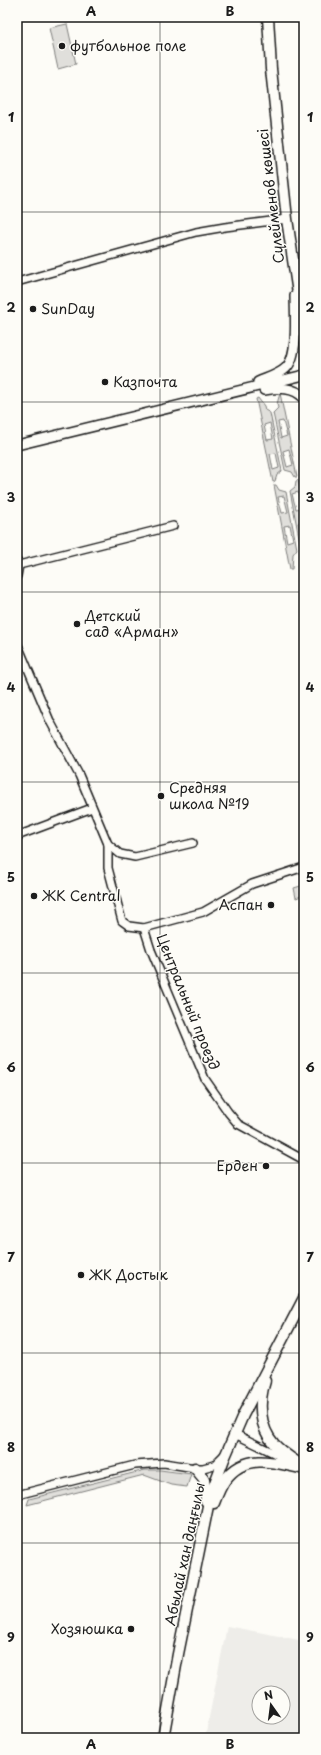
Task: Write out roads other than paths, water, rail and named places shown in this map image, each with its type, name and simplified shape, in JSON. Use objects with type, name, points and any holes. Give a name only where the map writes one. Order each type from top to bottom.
[{"type":"highway","name":"Сүлейменов көшесі","points":[[264,19],[270,54],[287,219],[304,334]]},
{"type":"highway","name":"Абылай хан даңғылы","points":[[163,1738],[210,1496],[235,1434],[304,1298]]},
{"type":"highway","points":[[271,1361],[261,1397],[263,1426],[274,1444],[304,1468]]},
{"type":"highway","points":[[204,1523],[225,1480],[235,1470],[244,1465],[257,1460],[304,1468]]},
{"type":"highway","points":[[195,1468],[202,1475],[205,1484],[204,1523]]},
{"type":"main road","points":[[231,393],[281,372],[289,365],[294,350],[296,277]]},
{"type":"main road","points":[[17,445],[304,375]]},
{"type":"main road","points":[[231,393],[288,388],[296,391],[304,398]]},
{"type":"street","points":[[17,282],[196,232],[225,226],[287,219]]},
{"type":"street","points":[[17,576],[18,563],[173,526]]},
{"type":"street","points":[[17,643],[50,721],[79,775],[108,844],[108,868],[122,921],[129,926],[144,928]]},
{"type":"street","points":[[17,836],[92,808]]},
{"type":"street","points":[[108,844],[120,854],[135,857],[193,843]]},
{"type":"street","name":"Центральный проезд","points":[[304,867],[252,884],[203,912],[144,928],[151,950],[205,1079],[238,1124],[304,1160]]},
{"type":"street","points":[[235,1434],[304,1468]]},
{"type":"street","points":[[17,1495],[135,1465],[164,1463],[203,1468],[214,1464],[227,1451]]},
{"type":"place","name":"футбольное поле","points":[[62,46]]},
{"type":"place","name":"SunDay","points":[[33,309]]},
{"type":"place","name":"Казпочта","points":[[105,382]]},
{"type":"place","name":"Детский сад «Арман»","points":[[77,624]]},
{"type":"place","name":"Средняя школа №19","points":[[161,796]]},
{"type":"place","name":"ЖК Central","points":[[34,896]]},
{"type":"place","name":"Аспан","points":[[271,905]]},
{"type":"place","name":"Ерден","points":[[266,1166]]},
{"type":"place","name":"ЖК Достык","points":[[81,1275]]},
{"type":"place","name":"Хозяюшка","points":[[131,1629]]}]
